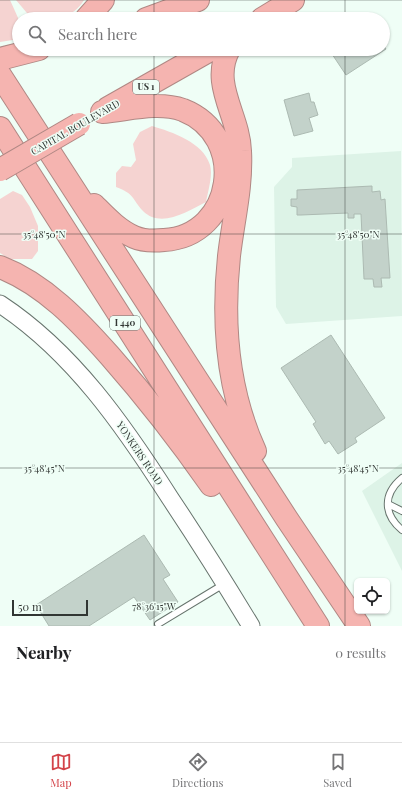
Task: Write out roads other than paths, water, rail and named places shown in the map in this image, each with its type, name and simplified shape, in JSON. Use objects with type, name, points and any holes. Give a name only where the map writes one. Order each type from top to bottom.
[{"type":"highway","points":[[92,12],[103,0]]},
{"type":"highway","points":[[165,12],[198,0]]},
{"type":"highway","points":[[273,12],[293,0]]},
{"type":"highway","name":"CAPITAL BOULEVARD","points":[[0,170],[200,56]]},
{"type":"highway","points":[[226,56],[223,65],[222,76],[227,103],[238,136],[240,166],[238,199],[229,256],[226,300],[228,357],[238,407],[248,435],[287,520]]},
{"type":"highway","name":"I 440","points":[[0,75],[287,520],[359,626]]},
{"type":"highway","points":[[64,174],[112,223],[135,237],[145,240],[170,240],[192,233],[212,216],[219,205],[226,180],[224,155],[213,133],[197,117],[183,110],[159,105],[102,112]]},
{"type":"highway","name":"I 440","points":[[0,128],[318,626]]},
{"type":"highway","points":[[0,267],[20,275],[35,285],[96,339],[164,418],[220,499],[249,518]]},
{"type":"street","name":"YONKERS ROAD","points":[[0,304],[32,327],[102,399],[126,431],[225,583],[251,626]]},
{"type":"lane","points":[[402,478],[393,486],[388,504],[388,512],[402,530]]},
{"type":"lane","points":[[388,504],[402,511]]},
{"type":"lane","points":[[158,624],[225,583]]}]
